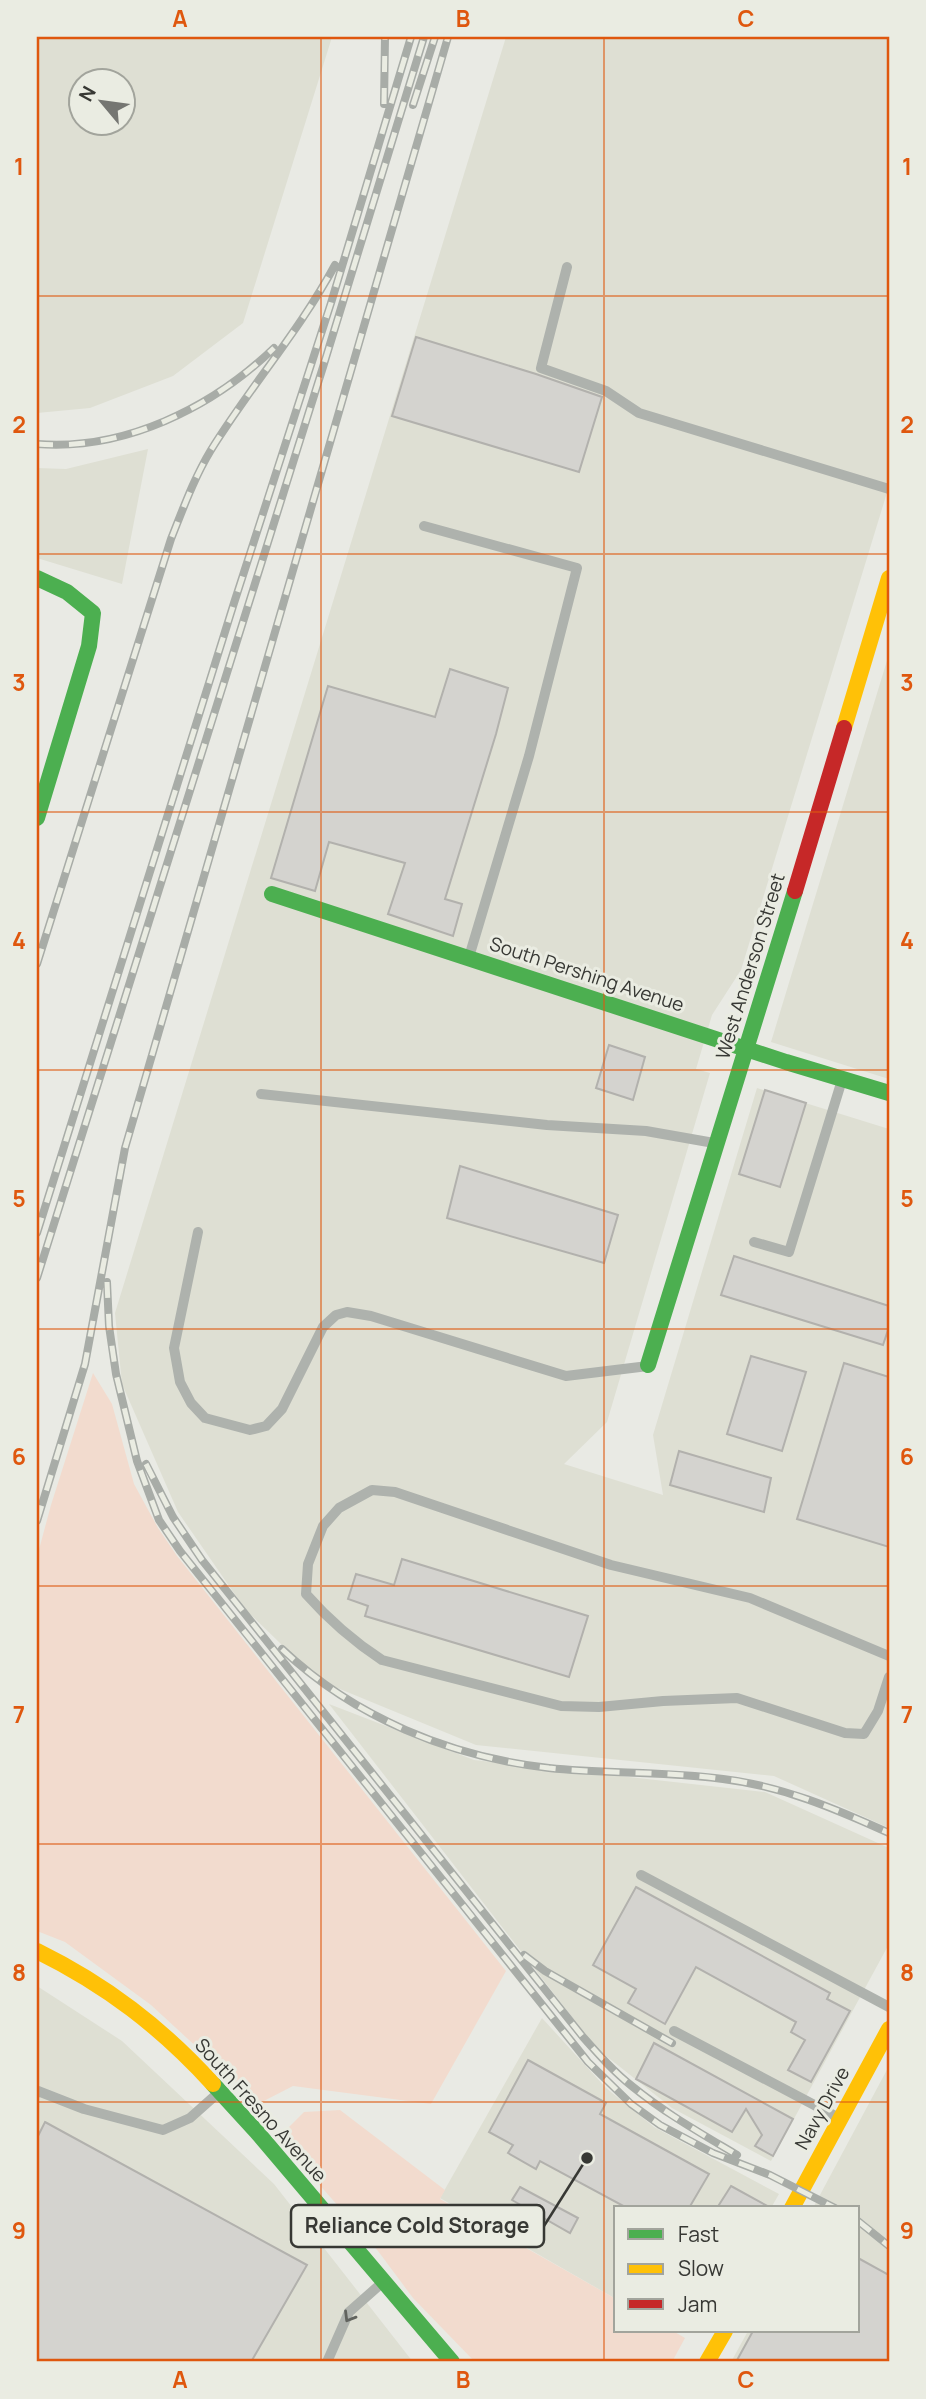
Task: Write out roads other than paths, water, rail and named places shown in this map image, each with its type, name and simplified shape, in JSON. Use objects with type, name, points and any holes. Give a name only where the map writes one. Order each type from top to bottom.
[{"type":"street","points":[[37,578],[78,598],[93,613],[91,634],[37,818]]},
{"type":"street","name":"West Anderson Street","points":[[648,1365],[748,1048],[889,578]]},
{"type":"street","name":"South Pershing Avenue","points":[[272,894],[889,1093]]},
{"type":"street","name":"South Fresno Avenue","points":[[37,1951],[81,1973],[136,2011],[196,2065],[452,2362]]},
{"type":"street","name":"Navy Drive","points":[[793,2206],[889,2029]]},
{"type":"street","points":[[707,2362],[724,2332]]},
{"type":"lane","points":[[567,267],[541,368],[607,391],[639,413],[889,489]]},
{"type":"lane","points":[[424,526],[577,568],[529,756],[469,958]]},
{"type":"lane","points":[[754,1242],[789,1252],[842,1079]]},
{"type":"lane","points":[[261,1094],[547,1125],[646,1131],[718,1144]]},
{"type":"lane","points":[[198,1231],[174,1349],[180,1382],[191,1404],[205,1418],[250,1430],[265,1426],[282,1409],[323,1327],[336,1315],[347,1312],[566,1376],[648,1365]]},
{"type":"lane","points":[[889,1656],[750,1598],[611,1564],[395,1492],[372,1490],[340,1508],[324,1526],[308,1564],[306,1594],[339,1628],[382,1660],[561,1706],[599,1707],[737,1698],[845,1733],[864,1734],[878,1710],[889,1677]]},
{"type":"lane","points":[[641,1875],[889,2007]]},
{"type":"lane","points":[[674,2031],[840,2119]]},
{"type":"lane","points":[[37,2093],[38,2091],[84,2109],[163,2130],[190,2118],[220,2091]]},
{"type":"lane","points":[[327,2362],[349,2312],[383,2281]]},
{"type":"railway","points":[[384,104],[385,37]]},
{"type":"railway","points":[[37,1233],[331,303],[411,37]]},
{"type":"railway","points":[[37,1278],[424,37]]},
{"type":"railway","points":[[413,105],[435,37]]},
{"type":"railway","points":[[37,1521],[85,1364],[125,1148],[448,37]]},
{"type":"railway","points":[[37,964],[171,539],[189,494],[211,450],[335,265]]},
{"type":"railway","points":[[37,444],[102,440],[134,433],[165,421],[195,407],[223,389],[250,370],[274,348]]},
{"type":"railway","points":[[107,1282],[109,1326],[116,1374],[137,1461],[159,1520],[180,1551],[588,2062],[631,2104],[660,2125],[713,2153],[770,2175],[831,2206]]},
{"type":"railway","points":[[146,1464],[173,1517],[202,1560],[583,2037],[613,2069],[645,2097],[737,2155]]},
{"type":"railway","points":[[282,1649],[340,1695],[372,1714],[405,1730],[476,1754],[549,1768],[680,1775],[745,1782],[808,1800],[889,1833]]},
{"type":"railway","points":[[524,1955],[545,1971],[672,2043]]},
{"type":"railway","points":[[860,2223],[889,2246]]},
{"type":"place","name":"Reliance Cold Storage","points":[[587,2158]]}]
